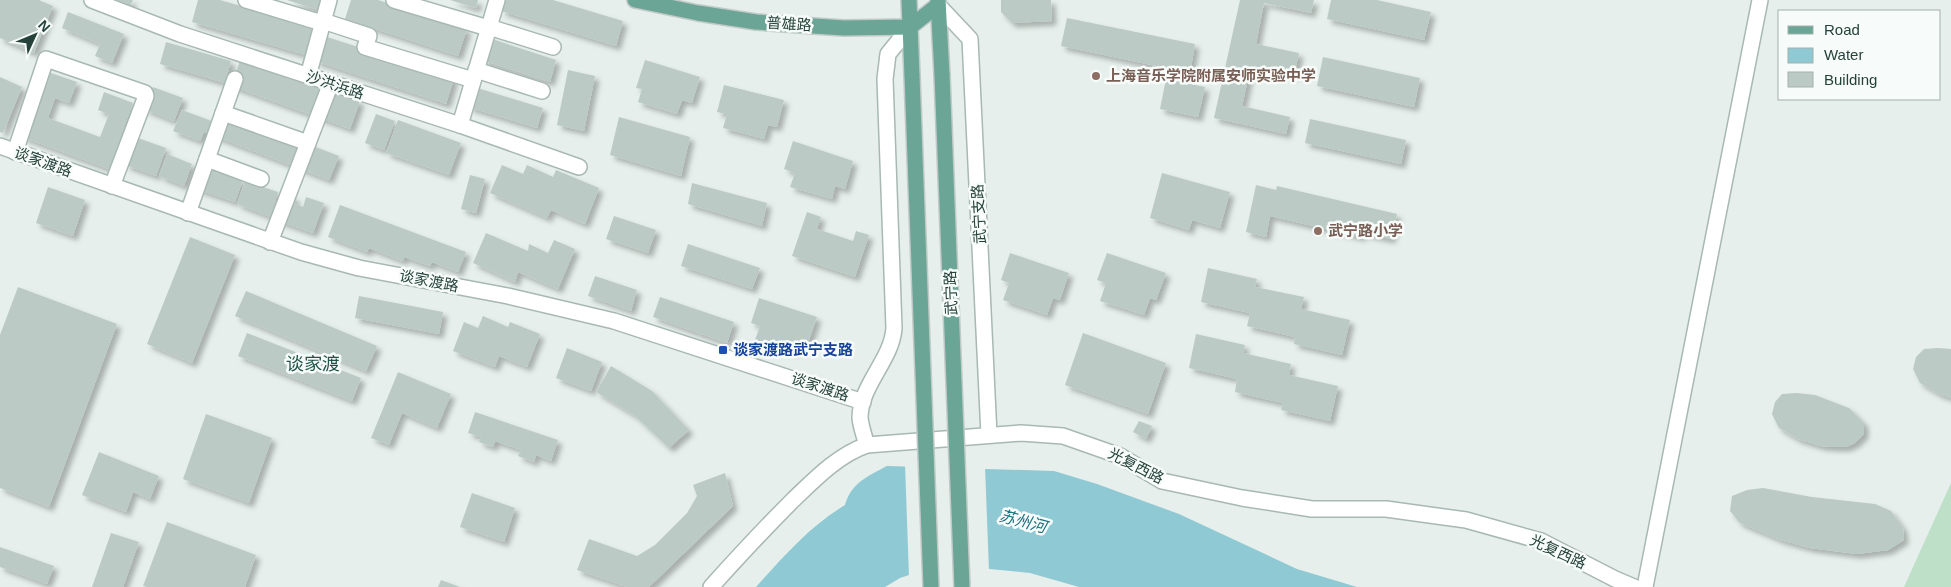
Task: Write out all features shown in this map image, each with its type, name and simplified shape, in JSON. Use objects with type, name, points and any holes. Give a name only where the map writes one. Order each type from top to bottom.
[{"type":"main road","name":"普雄路","points":[[635,0],[698,13],[756,22],[844,28],[910,27]]},
{"type":"main road","name":"武宁路","points":[[909,0],[931,587]]},
{"type":"main road","name":"武宁路","points":[[938,3],[962,587]]},
{"type":"main road","points":[[910,27],[938,3]]},
{"type":"street","name":"沙洪浜路","points":[[92,0],[180,34],[460,125],[579,167]]},
{"type":"street","points":[[246,0],[369,36],[365,46],[542,91]]},
{"type":"street","points":[[308,76],[329,0]]},
{"type":"street","points":[[394,0],[553,47]]},
{"type":"street","points":[[460,125],[497,0]]},
{"type":"street","points":[[1645,587],[1760,0]]},
{"type":"street","name":"武宁支路","points":[[938,3],[970,39],[989,435]]},
{"type":"street","points":[[866,445],[860,417],[863,402],[894,335],[885,79],[888,54],[910,27]]},
{"type":"street","points":[[15,152],[46,59],[145,93],[146,96],[112,186]]},
{"type":"street","points":[[188,213],[235,79]]},
{"type":"street","points":[[270,242],[331,83]]},
{"type":"street","points":[[223,113],[308,143]]},
{"type":"street","name":"谈家渡路","points":[[0,146],[270,242],[330,261],[517,298],[614,321],[863,402]]},
{"type":"street","points":[[207,159],[262,179]]},
{"type":"street","name":"光复西路","points":[[711,587],[809,486],[853,450],[866,445],[1021,432],[1064,436],[1120,456],[1162,481],[1242,498],[1312,509],[1386,509],[1466,520],[1541,540],[1634,587]]},
{"type":"green space","points":[[1951,483],[1951,587],[1904,587]]},
{"type":"water","name":"苏州河","points":[[887,466],[1054,471],[1097,484],[1179,514],[1297,569],[1357,587],[1079,587],[1030,573],[959,566],[918,572],[900,578],[885,587],[756,587],[809,532],[845,505],[851,491],[861,481]]},
{"type":"pier","points":[[905,464],[985,466],[989,571],[959,569],[936,571],[909,577]]},
{"type":"building","points":[[0,0],[39,0],[53,6],[34,53],[0,38]]},
{"type":"building","points":[[116,0],[133,0],[130,6]]},
{"type":"building","points":[[198,0],[220,0],[314,27],[306,55],[192,22]]},
{"type":"building","points":[[287,0],[320,0],[318,10]]},
{"type":"building","points":[[351,0],[378,0],[467,29],[458,56],[345,19]]},
{"type":"building","points":[[450,0],[478,0],[476,8]]},
{"type":"building","points":[[504,0],[553,0],[623,21],[616,46],[501,11]]},
{"type":"building","points":[[1001,0],[1051,0],[1052,21],[1012,23],[1001,12]]},
{"type":"building","points":[[1240,0],[1314,0],[1311,13],[1264,3],[1256,44],[1299,53],[1294,75],[1251,66],[1242,106],[1290,117],[1286,134],[1214,118]]},
{"type":"building","points":[[1331,0],[1377,0],[1431,12],[1424,40],[1327,19]]},
{"type":"building","points":[[68,12],[124,34],[112,63],[95,56],[100,44],[62,28]]},
{"type":"building","points":[[1067,18],[1195,44],[1190,73],[1061,46]]},
{"type":"building","points":[[324,36],[454,78],[446,104],[315,61]]},
{"type":"building","points":[[489,38],[556,60],[550,82],[482,60]]},
{"type":"building","points":[[166,42],[231,61],[225,83],[160,64]]},
{"type":"building","points":[[1323,57],[1420,78],[1414,107],[1317,86]]},
{"type":"building","points":[[241,58],[360,101],[350,129],[231,86]]},
{"type":"building","points":[[645,60],[700,77],[692,103],[682,100],[677,114],[638,102],[642,89],[636,88]]},
{"type":"building","points":[[568,70],[595,76],[584,131],[557,125]]},
{"type":"building","points":[[45,71],[77,82],[69,103],[55,98],[48,118],[100,137],[109,114],[98,110],[104,92],[133,103],[109,169],[22,137]]},
{"type":"building","points":[[0,77],[22,87],[3,133],[0,132]]},
{"type":"building","points":[[1166,79],[1205,87],[1198,117],[1160,109]]},
{"type":"building","points":[[724,85],[784,100],[777,127],[768,125],[764,139],[723,128],[727,114],[717,112]]},
{"type":"building","points":[[153,87],[183,98],[174,121],[144,109]]},
{"type":"building","points":[[474,87],[543,108],[537,128],[468,107]]},
{"type":"building","points":[[182,110],[217,123],[222,111],[339,156],[329,180],[204,132],[200,141],[173,131]]},
{"type":"building","points":[[376,114],[395,121],[384,150],[365,143]]},
{"type":"building","points":[[619,117],[690,137],[681,176],[610,155]]},
{"type":"building","points":[[1310,119],[1406,140],[1401,164],[1305,143]]},
{"type":"building","points":[[398,120],[461,143],[449,175],[386,153]]},
{"type":"building","points":[[135,137],[166,148],[156,176],[125,165]]},
{"type":"building","points":[[793,141],[853,161],[845,189],[835,186],[832,199],[790,187],[795,173],[784,169]]},
{"type":"building","points":[[167,154],[192,164],[184,186],[159,176]]},
{"type":"building","points":[[202,165],[243,180],[235,202],[194,188]]},
{"type":"building","points":[[502,165],[523,174],[527,165],[553,177],[556,170],[599,188],[585,224],[551,210],[547,218],[490,193]]},
{"type":"building","points":[[1162,173],[1230,192],[1220,228],[1192,220],[1189,230],[1150,218]]},
{"type":"building","points":[[470,175],[485,179],[476,213],[461,209]]},
{"type":"building","points":[[245,181],[278,192],[275,201],[281,203],[285,194],[296,198],[294,203],[303,207],[306,197],[324,203],[313,233],[276,220],[278,214],[273,212],[271,217],[237,204]]},
{"type":"building","points":[[692,183],[767,203],[762,226],[688,204]]},
{"type":"building","points":[[1256,185],[1276,190],[1277,186],[1397,214],[1391,239],[1362,233],[1361,237],[1270,216],[1266,237],[1246,232]]},
{"type":"building","points":[[48,187],[85,200],[73,236],[36,223]]},
{"type":"building","points":[[340,205],[466,252],[458,272],[432,262],[430,266],[404,257],[403,261],[369,248],[367,252],[328,237]]},
{"type":"building","points":[[807,212],[821,217],[817,229],[853,241],[856,231],[869,235],[855,277],[792,256]]},
{"type":"building","points":[[614,216],[656,230],[648,253],[606,239]]},
{"type":"building","points":[[486,233],[528,251],[529,244],[548,253],[554,240],[575,249],[558,289],[518,272],[515,282],[473,263]]},
{"type":"building","points":[[190,237],[235,255],[192,363],[147,344]]},
{"type":"building","points":[[688,244],[760,268],[752,289],[681,266]]},
{"type":"building","points":[[1010,253],[1069,273],[1060,300],[1053,298],[1047,315],[1003,300],[1009,283],[1001,280]]},
{"type":"building","points":[[1107,253],[1166,273],[1156,300],[1150,298],[1144,315],[1100,301],[1106,283],[1097,280]]},
{"type":"building","points":[[1208,268],[1257,279],[1255,287],[1304,297],[1301,309],[1350,320],[1342,355],[1294,344],[1295,337],[1247,326],[1250,313],[1201,302]]},
{"type":"building","points":[[595,276],[637,290],[631,311],[588,296]]},
{"type":"building","points":[[18,287],[117,324],[49,507],[0,488],[0,335]]},
{"type":"building","points":[[246,291],[377,346],[366,371],[235,316]]},
{"type":"building","points":[[359,296],[443,312],[439,334],[355,318]]},
{"type":"building","points":[[660,297],[734,322],[727,343],[653,317]]},
{"type":"building","points":[[759,298],[817,317],[808,343],[798,339],[794,352],[755,340],[760,326],[751,323]]},
{"type":"building","points":[[483,316],[508,327],[510,322],[540,334],[527,367],[499,356],[495,367],[453,351],[464,322],[478,328]]},
{"type":"building","points":[[247,333],[361,378],[352,401],[238,356]]},
{"type":"building","points":[[1083,333],[1166,363],[1148,414],[1065,385]]},
{"type":"building","points":[[1196,334],[1245,345],[1243,353],[1291,364],[1289,375],[1338,386],[1330,421],[1281,410],[1283,403],[1235,392],[1237,379],[1189,368]]},
{"type":"building","points":[[567,348],[602,362],[591,391],[556,378]]},
{"type":"building","points":[[1924,349],[1951,349],[1951,398],[1939,394],[1920,383],[1913,369],[1916,357]]},
{"type":"building","points":[[611,366],[652,391],[689,430],[669,448],[634,415],[596,392]]},
{"type":"building","points":[[398,372],[451,394],[437,428],[402,413],[389,445],[371,438]]},
{"type":"building","points":[[1782,394],[1815,395],[1849,408],[1864,423],[1864,434],[1855,443],[1846,447],[1834,447],[1821,446],[1798,439],[1779,428],[1772,414],[1775,402]]},
{"type":"building","points":[[475,412],[558,440],[551,461],[536,455],[534,462],[518,456],[521,450],[495,441],[493,447],[479,442],[481,437],[468,433]]},
{"type":"building","points":[[206,414],[272,438],[249,503],[183,479]]},
{"type":"building","points":[[1139,421],[1152,426],[1146,439],[1133,432]]},
{"type":"building","points":[[99,452],[159,476],[150,499],[133,492],[126,512],[82,495]]},
{"type":"building","points":[[725,473],[733,506],[649,587],[627,587],[577,570],[589,539],[637,556],[655,545],[687,513],[697,496],[693,485]]},
{"type":"building","points":[[1763,488],[1812,497],[1875,504],[1891,511],[1903,528],[1904,540],[1888,550],[1857,554],[1810,548],[1781,540],[1740,523],[1730,511],[1732,496],[1747,490]]},
{"type":"building","points":[[472,493],[515,508],[504,542],[460,527]]},
{"type":"building","points":[[167,522],[256,555],[245,587],[143,586]]},
{"type":"building","points":[[111,533],[139,542],[123,587],[92,587]]},
{"type":"building","points":[[0,547],[54,566],[47,584],[0,567]]},
{"type":"building","points":[[441,580],[460,587],[438,587]]},
{"type":"place","name":"上海音乐学院附属安师实验中学","points":[[1096,76]]},
{"type":"place","name":"武宁路小学","points":[[1318,231]]},
{"type":"place","name":"谈家渡路武宁支路","points":[[723,350]]},
{"type":"district","name":"谈家渡","points":[[313,364]]}]
